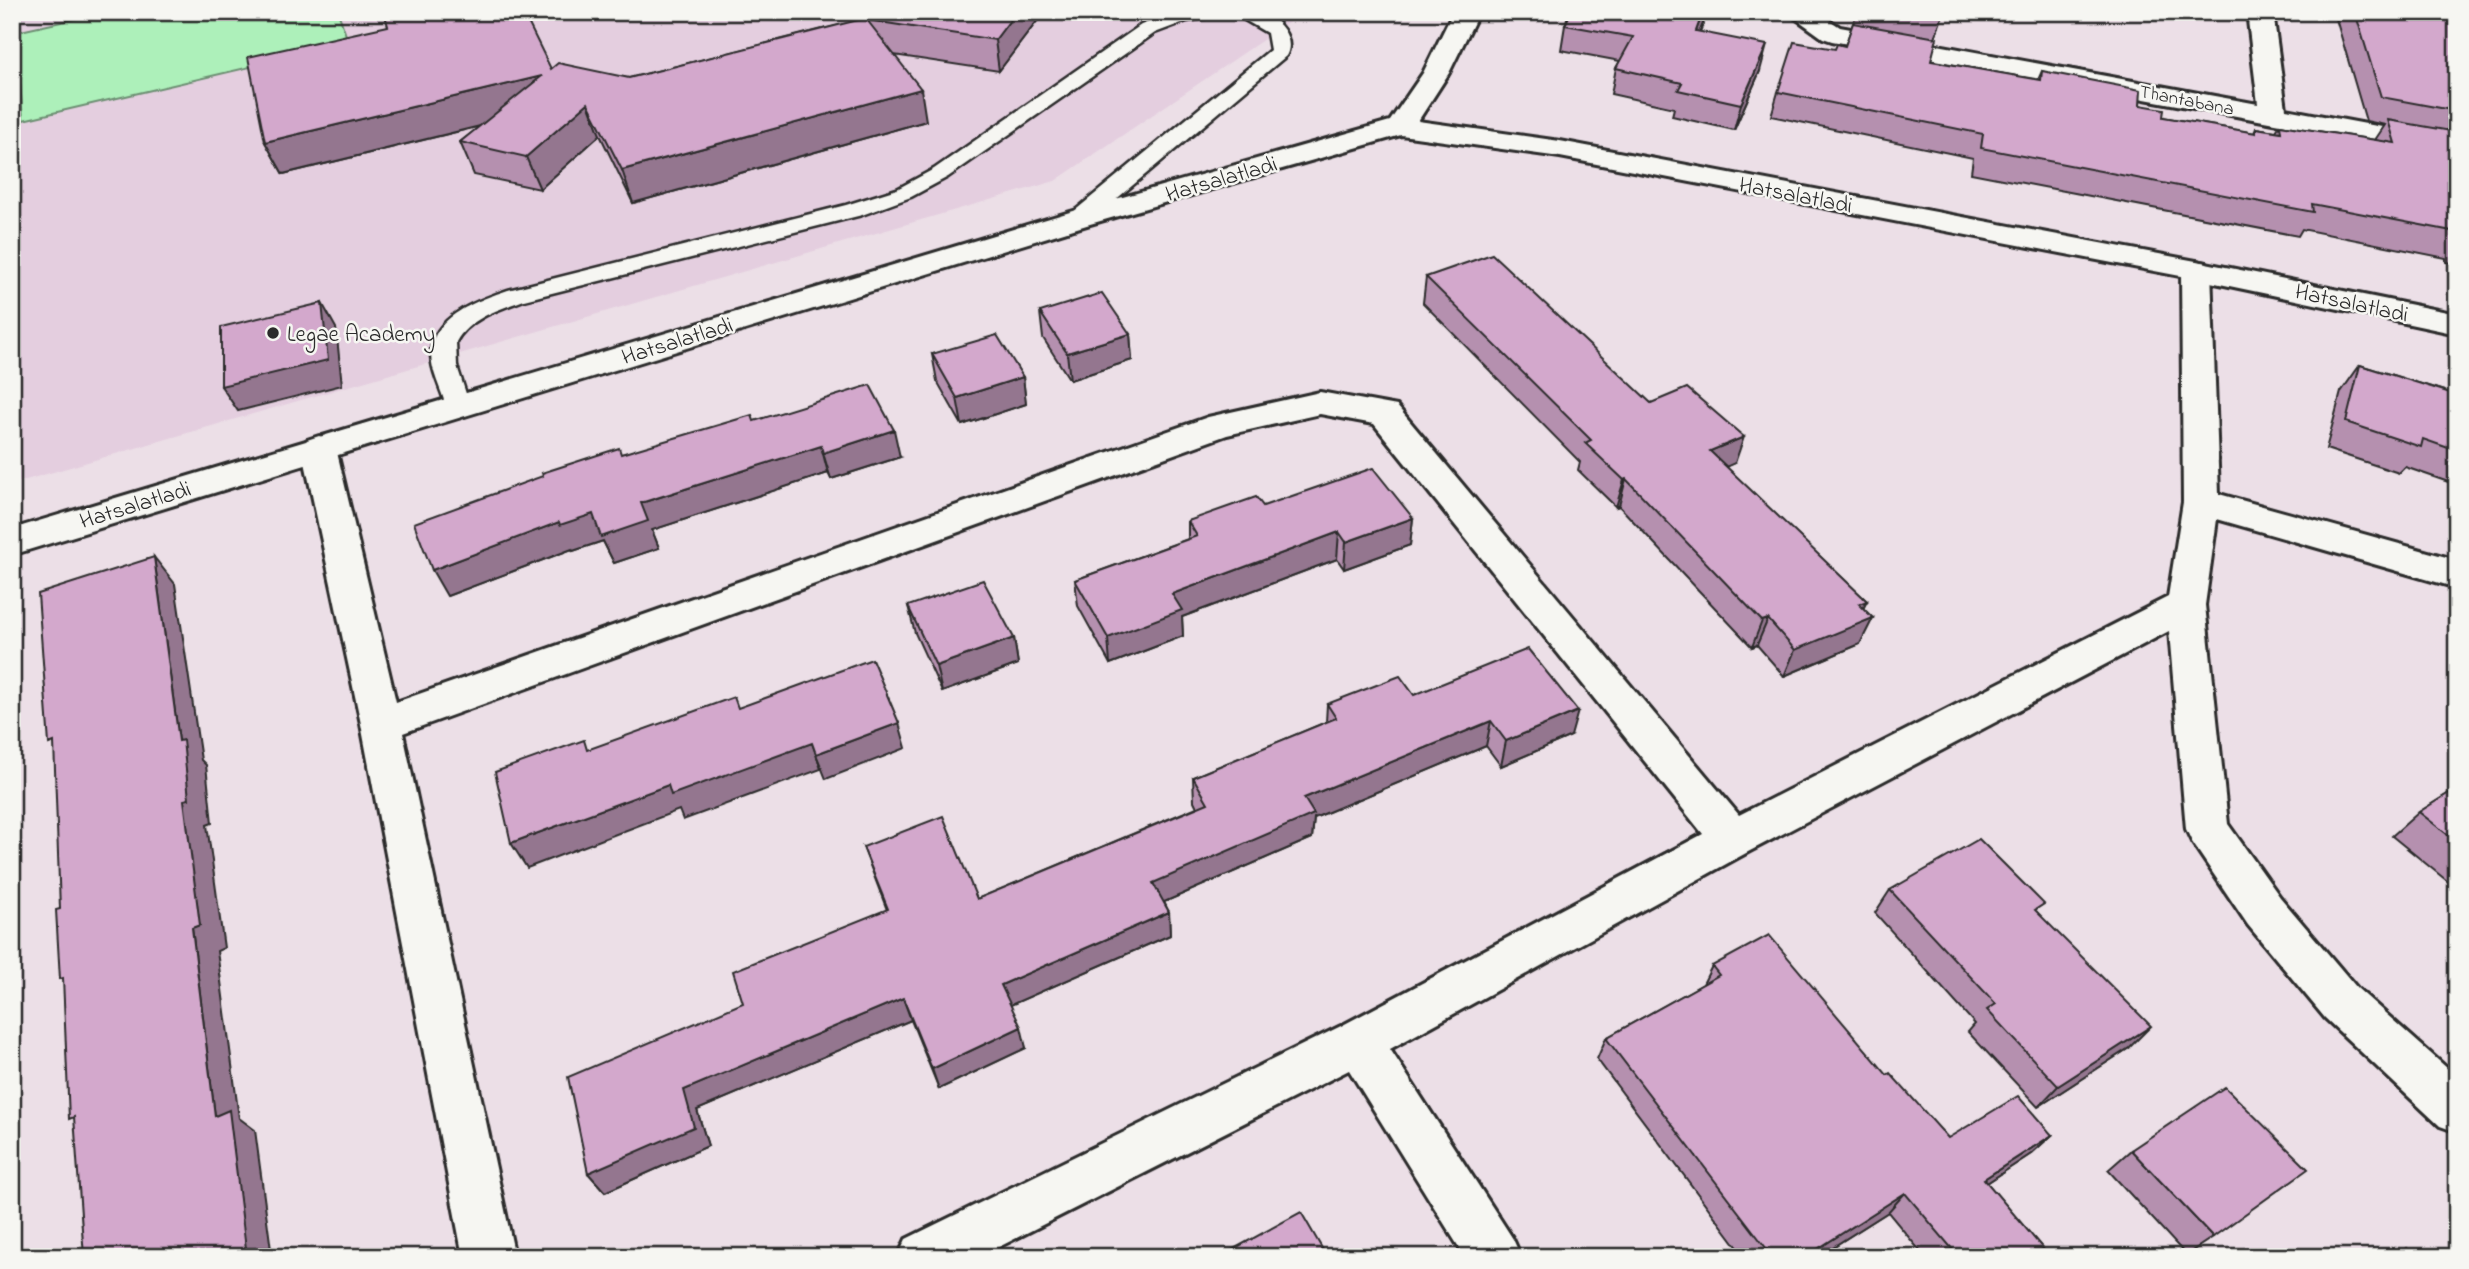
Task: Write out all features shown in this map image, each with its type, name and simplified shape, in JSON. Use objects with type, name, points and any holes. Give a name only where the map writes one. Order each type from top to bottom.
[{"type":"street","points":[[1400,127],[1436,73],[1466,12]]},
{"type":"street","name":"Thantabana","points":[[1799,12],[1832,33],[2457,149]]},
{"type":"street","points":[[2260,12],[2273,115]]},
{"type":"street","name":"Hatsalatladi","points":[[12,542],[1080,218],[1400,127],[1560,149],[2196,270],[2457,324]]},
{"type":"street","points":[[2196,270],[2201,502],[2186,605],[2207,829],[2264,911],[2341,1003],[2457,1109]]},
{"type":"street","points":[[380,724],[1220,425],[1320,403],[1385,414],[1733,839]]},
{"type":"street","points":[[319,448],[380,724],[489,1257]]},
{"type":"street","points":[[2201,502],[2457,574]]},
{"type":"street","points":[[924,1257],[1359,1042],[1733,839],[2186,605]]},
{"type":"street","points":[[1359,1042],[1495,1257]]},
{"type":"lane","points":[[458,406],[442,352],[446,339],[461,321],[483,307],[516,295],[854,210],[904,193],[941,173],[1148,29],[1172,19],[1210,12]]},
{"type":"lane","points":[[1080,218],[1279,52],[1279,36],[1270,25],[1240,12]]},
{"type":"shaded area","name":"Legae Academy","points":[[12,12],[1304,12],[1055,181],[12,484]]},
{"type":"green space","points":[[106,12],[338,12],[349,44],[23,120],[16,32]]},
{"type":"building","points":[[384,12],[523,12],[551,69],[558,63],[629,78],[862,19],[859,19],[865,12],[1016,12],[995,40],[867,20],[921,89],[622,170],[588,103],[526,157],[460,142],[542,76],[265,142],[248,57],[388,26]]},
{"type":"building","points":[[1571,12],[1703,12],[1696,31],[1767,45],[1741,104],[1678,90],[1682,83],[1616,68],[1633,37],[1565,25]]},
{"type":"building","points":[[1923,12],[1944,12],[1943,16]]},
{"type":"building","points":[[2355,12],[2457,12],[2457,111],[2381,97]]},
{"type":"building","points":[[1853,23],[1937,38],[1931,61],[2041,80],[2042,71],[2141,90],[2140,105],[2164,109],[2163,117],[2256,133],[2256,128],[2281,132],[2280,125],[2395,143],[2388,120],[2457,132],[2457,232],[2312,204],[2313,212],[1981,148],[1983,134],[1778,92],[1794,42],[1835,49],[1837,44],[1845,46]]},
{"type":"building","points":[[1492,254],[1651,403],[1687,388],[1744,437],[1710,451],[1867,601],[1859,604],[1873,618],[1795,650],[1768,619],[1762,621],[1626,479],[1585,443],[1591,440],[1426,277]]},
{"type":"building","points":[[1102,293],[1130,334],[1067,353],[1040,312]]},
{"type":"building","points":[[322,303],[328,360],[221,386],[221,327]]},
{"type":"building","points":[[997,335],[1023,377],[957,398],[932,354]]},
{"type":"building","points":[[2360,365],[2457,395],[2457,451],[2423,439],[2421,447],[2346,422]]},
{"type":"building","points":[[870,385],[894,430],[823,453],[821,446],[641,503],[648,521],[601,537],[593,514],[560,525],[559,522],[432,570],[414,523],[543,476],[542,473],[619,448],[621,454],[752,415],[754,421]]},
{"type":"building","points":[[1373,468],[1413,518],[1346,542],[1339,532],[1172,594],[1182,610],[1108,638],[1075,580],[1197,536],[1188,521],[1256,497],[1263,506]]},
{"type":"building","points":[[154,557],[179,741],[183,740],[189,799],[184,800],[200,925],[192,928],[215,1116],[229,1110],[247,1257],[84,1257],[74,1117],[69,1119],[63,978],[60,979],[56,910],[60,909],[54,742],[49,744],[38,594]]},
{"type":"building","points":[[983,580],[1014,638],[936,666],[908,606]]},
{"type":"building","points":[[1528,649],[1578,711],[1506,741],[1491,721],[1304,798],[1314,814],[1153,883],[1169,912],[1001,985],[1021,1027],[932,1069],[903,998],[684,1090],[694,1127],[588,1173],[568,1077],[743,1003],[733,971],[888,909],[863,847],[943,816],[977,899],[1208,803],[1193,777],[1336,718],[1327,704],[1400,676],[1414,695]]},
{"type":"building","points":[[872,659],[899,723],[816,754],[812,743],[671,795],[668,785],[511,843],[495,772],[584,740],[587,750],[734,697],[738,708]]},
{"type":"building","points":[[2457,788],[2457,842],[2419,812]]},
{"type":"building","points":[[1979,839],[2044,904],[2035,910],[2151,1026],[2058,1086],[1987,1010],[1996,1004],[1890,890]]},
{"type":"building","points":[[1769,935],[1887,1075],[1890,1073],[1948,1138],[2018,1096],[2052,1135],[1984,1179],[2050,1257],[1959,1257],[1905,1193],[1805,1257],[1773,1257],[1606,1038],[1719,975],[1712,966]]},
{"type":"building","points":[[2225,1087],[2308,1169],[2213,1237],[2131,1150]]},
{"type":"building","points":[[1301,1212],[1327,1257],[1219,1257]]},
{"type":"building","points":[[2407,1248],[2416,1257],[2396,1257]]},
{"type":"place","name":"Legae Academy","points":[[273,333]]}]
